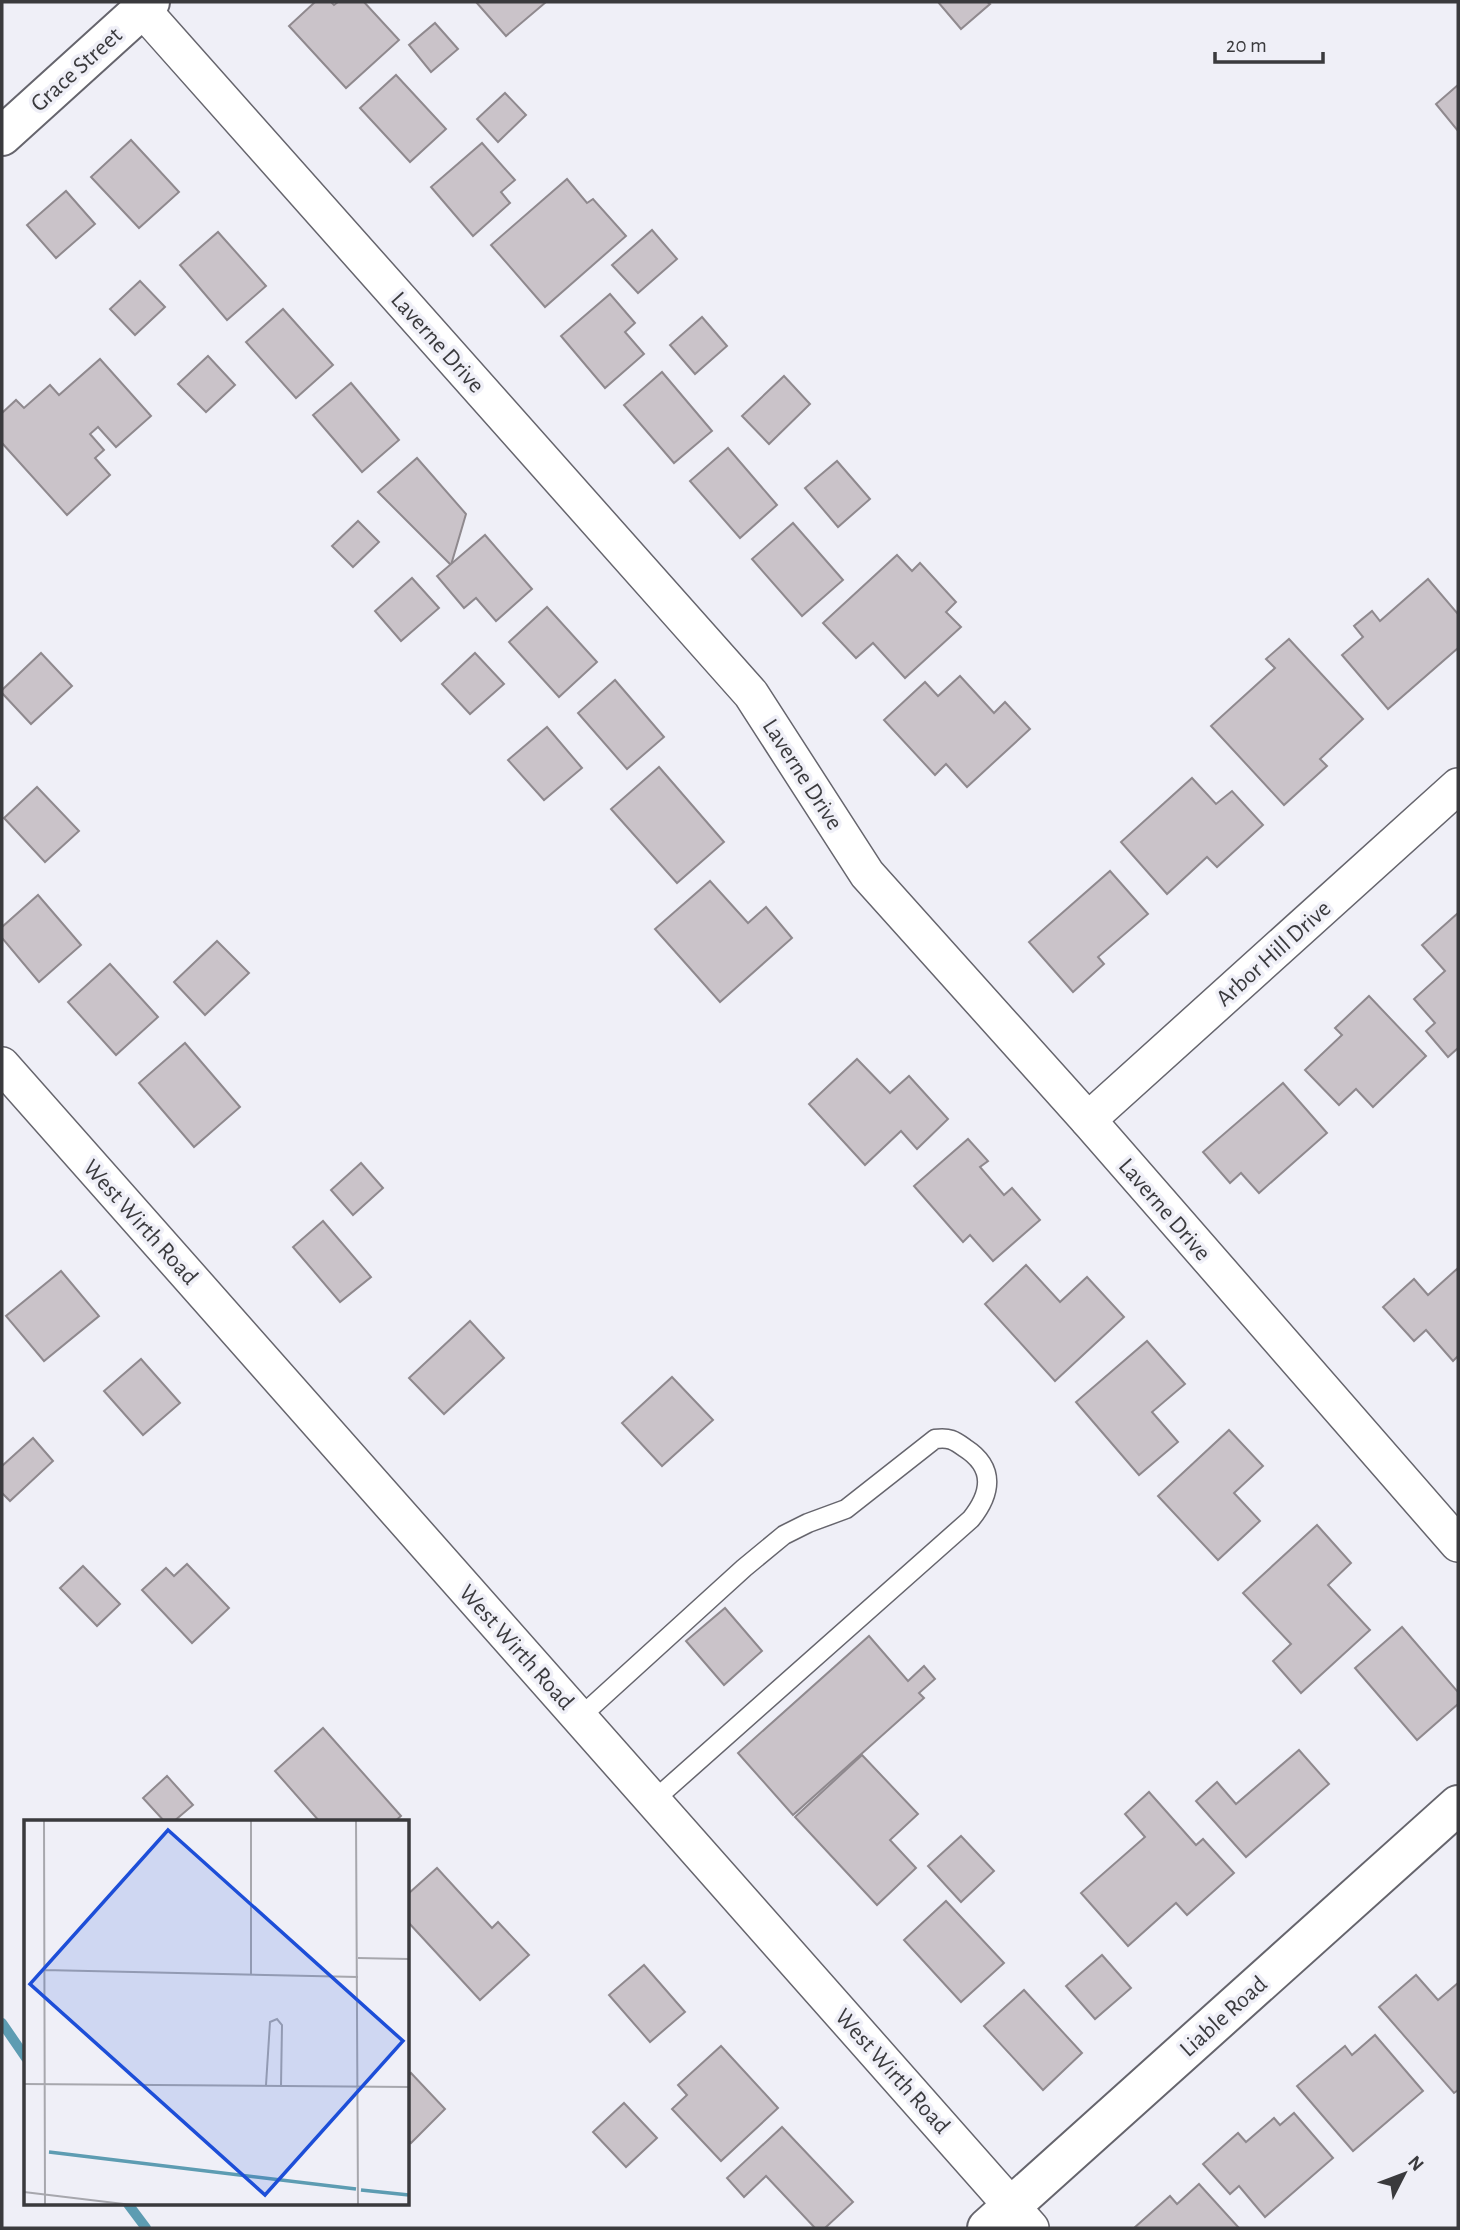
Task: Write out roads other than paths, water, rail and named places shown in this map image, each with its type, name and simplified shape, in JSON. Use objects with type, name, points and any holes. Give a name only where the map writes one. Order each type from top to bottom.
[{"type":"street","name":"Grace Street","points":[[2,136],[146,5]]},
{"type":"street","name":"Laverne Drive","points":[[146,5],[751,694],[867,874],[1088,1120],[1458,1544]]},
{"type":"street","name":"Arbor Hill Drive","points":[[1088,1120],[1458,786]]},
{"type":"street","name":"West Wirth Road","points":[[2,1065],[653,1801],[1010,2221]]},
{"type":"street","name":"Liable Road","points":[[1010,2221],[1458,1805]]},
{"type":"lane","points":[[579,1717],[784,1535],[846,1509],[935,1439],[949,1437],[971,1451],[984,1465],[987,1483],[984,1503],[971,1519],[653,1801]]},
{"type":"waterway","points":[[2,2023],[24,2055]]},
{"type":"waterway","points":[[130,2206],[146,2228]]}]
